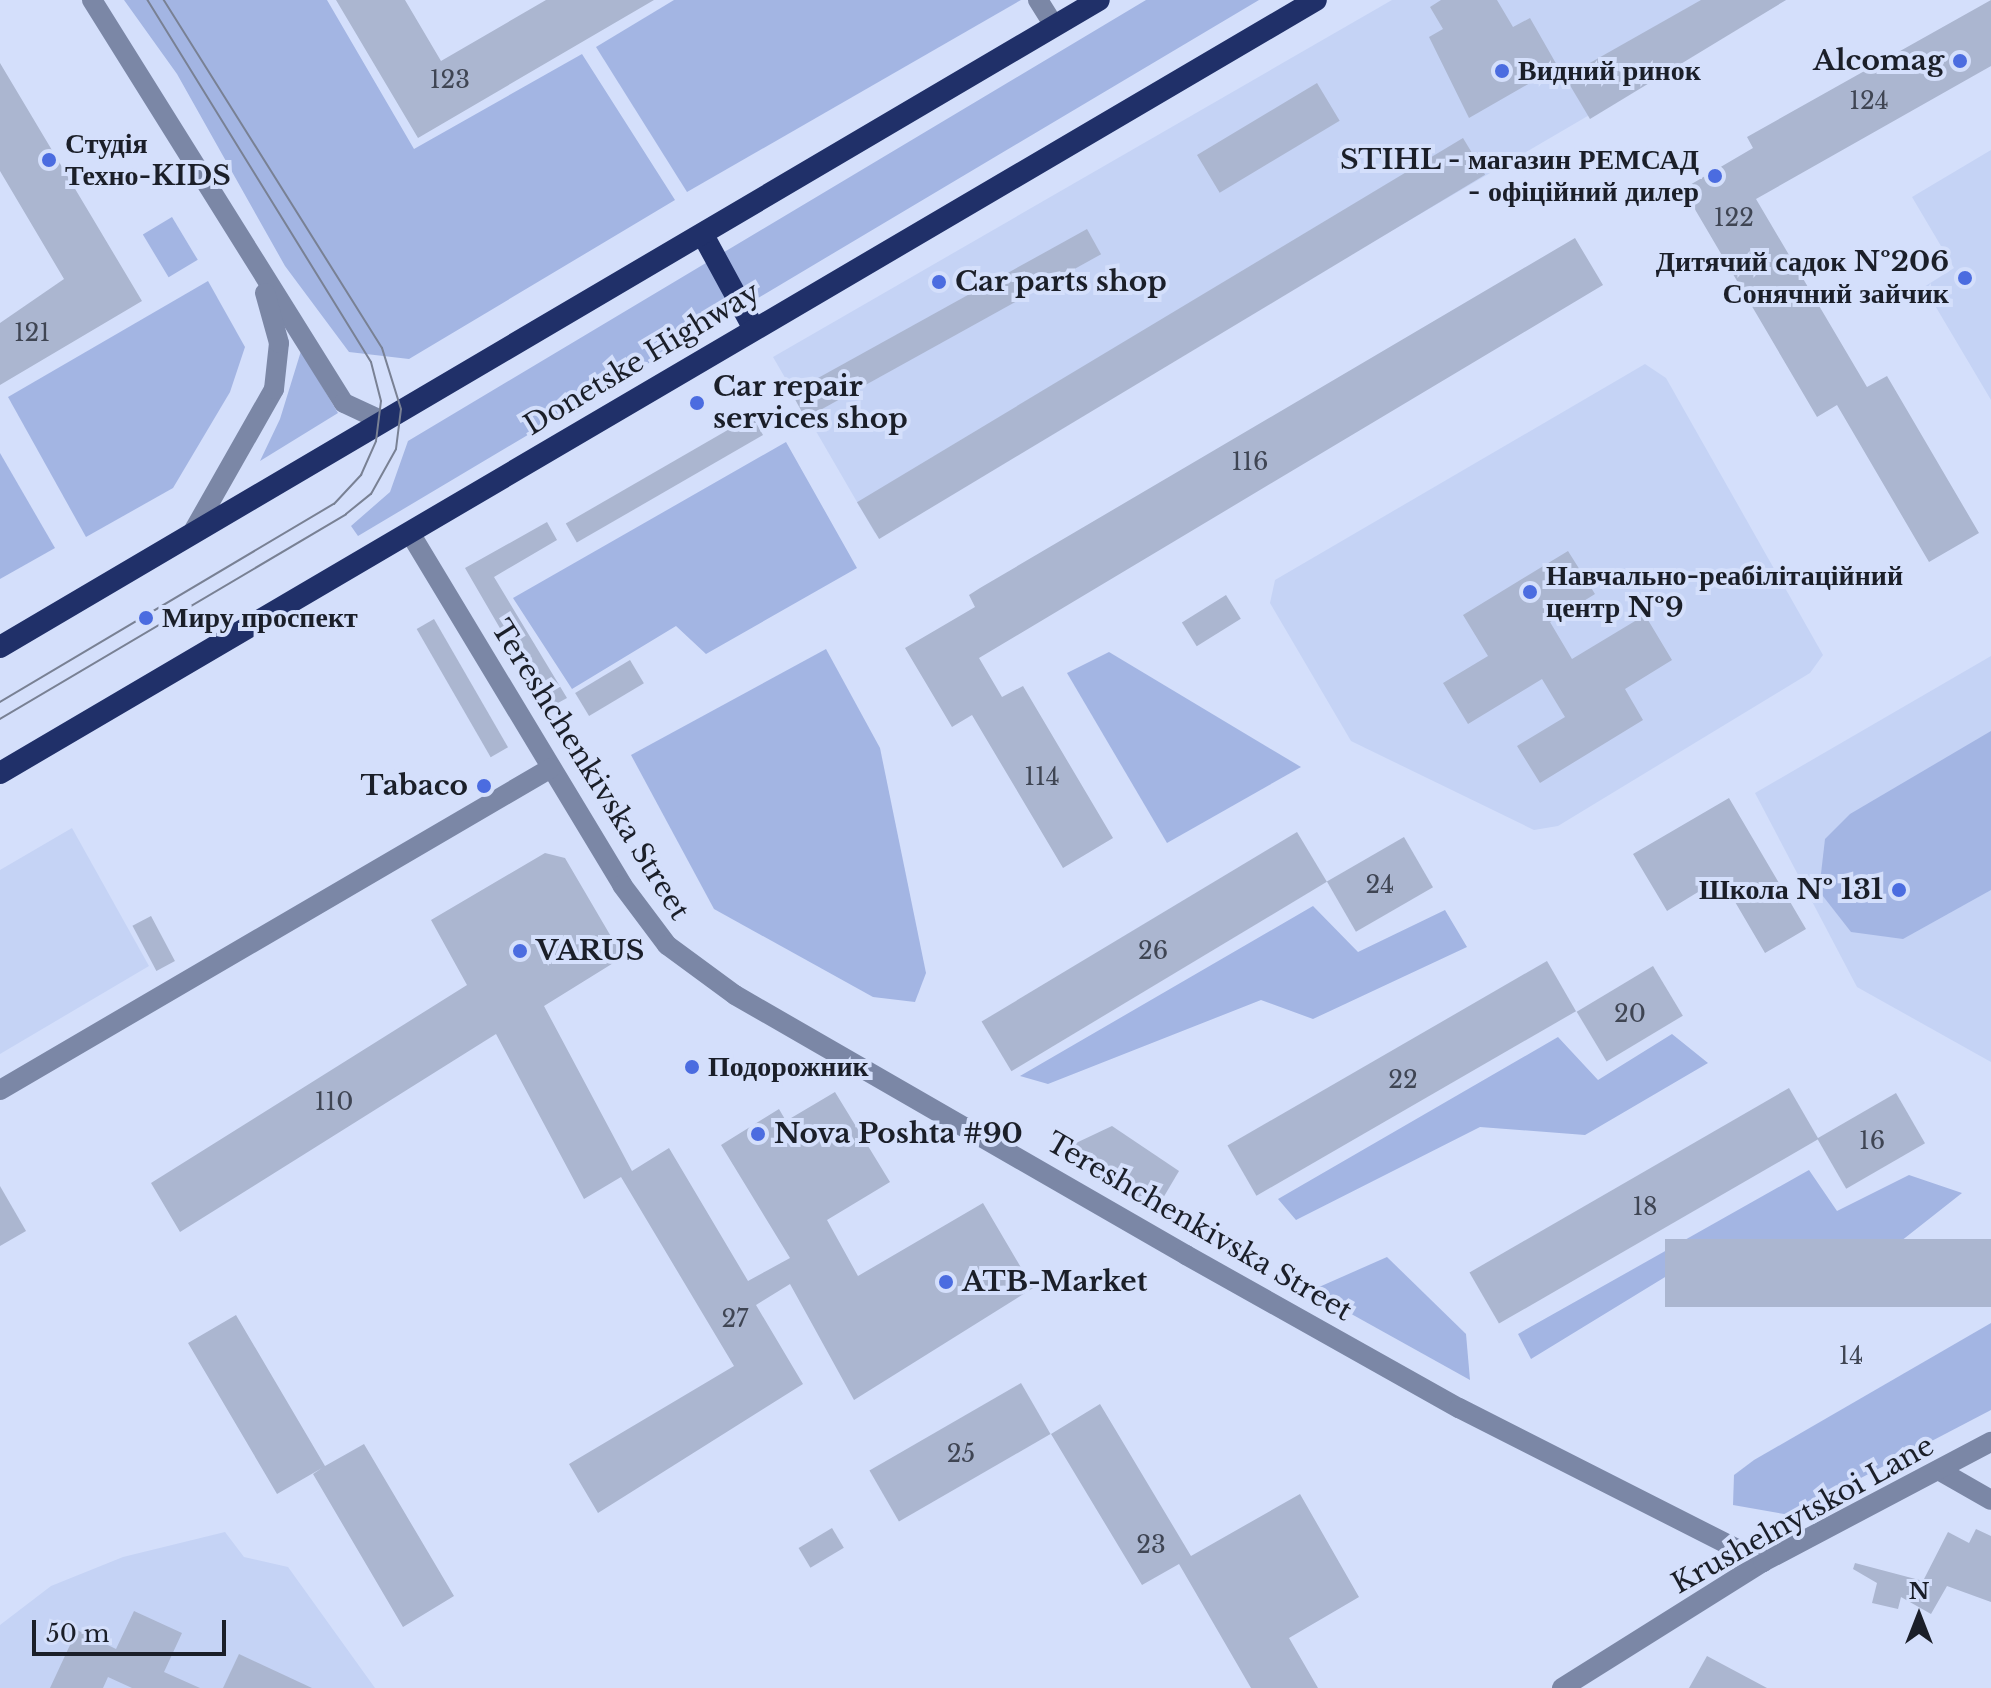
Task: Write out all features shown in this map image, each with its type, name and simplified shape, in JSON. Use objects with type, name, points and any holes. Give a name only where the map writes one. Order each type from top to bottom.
[{"type":"highway","points":[[0,647],[380,420],[703,235],[1099,0]]},
{"type":"highway","name":"Donetske Highway","points":[[0,773],[410,533],[753,327],[1316,0]]},
{"type":"highway","points":[[703,235],[753,327]]},
{"type":"street","points":[[92,0],[257,270],[344,403],[380,420]]},
{"type":"street","points":[[1038,0],[1054,26]]},
{"type":"street","points":[[194,530],[274,389],[279,343],[257,270]]},
{"type":"street","name":"Tereshchenkivska Street","points":[[410,533],[551,768],[667,945],[735,995],[1459,1408],[1763,1562]]},
{"type":"street","points":[[0,1090],[551,768]]},
{"type":"street","name":"Krushelnytskoi Lane","points":[[1562,1688],[1763,1562],[1942,1472],[1991,1442]]},
{"type":"street","points":[[1942,1472],[1991,1500]]},
{"type":"shaded area","points":[[124,0],[327,0],[414,149],[582,54],[675,200],[409,359],[349,352],[285,266],[177,74]]},
{"type":"shaded area","points":[[674,0],[1021,0],[687,192],[596,47]]},
{"type":"shaded area","points":[[1146,0],[1259,0],[358,536],[351,526],[390,492],[408,441]]},
{"type":"shaded area","points":[[1392,0],[1786,0],[875,533],[773,357]]},
{"type":"shaded area","name":"Дитячий садок №206 Сонячний зайчик","points":[[1991,150],[1991,400],[1924,287],[1954,268],[1912,197]]},
{"type":"shaded area","points":[[172,217],[198,260],[169,277],[143,235]]},
{"type":"shaded area","points":[[208,281],[245,347],[230,392],[173,488],[86,537],[8,397]]},
{"type":"shaded area","points":[[301,351],[338,413],[260,461],[280,419]]},
{"type":"shaded area","name":"Навчально-реабілітаційний центр №9","points":[[1645,364],[1666,378],[1823,655],[1810,673],[1558,826],[1534,830],[1351,741],[1270,603],[1275,580]]},
{"type":"shaded area","points":[[786,442],[857,568],[706,654],[676,626],[572,689],[513,598]]},
{"type":"shaded area","points":[[0,453],[55,548],[0,579]]},
{"type":"shaded area","points":[[826,649],[880,748],[926,973],[915,1002],[873,997],[714,909],[631,755]]},
{"type":"shaded area","points":[[1109,652],[1301,767],[1167,843],[1067,673]]},
{"type":"shaded area","name":"Школа № 131","points":[[1991,656],[1991,1062],[1857,987],[1755,793]]},
{"type":"shaded area","points":[[1991,731],[1991,890],[1903,939],[1851,932],[1819,891],[1825,839],[1850,814]]},
{"type":"shaded area","points":[[72,828],[149,966],[0,1054],[0,870]]},
{"type":"shaded area","points":[[1313,906],[1358,952],[1445,910],[1467,947],[1313,1019],[1261,1000],[1048,1084],[1020,1076]]},
{"type":"shaded area","points":[[1672,1034],[1708,1063],[1585,1135],[1480,1127],[1296,1220],[1278,1199],[1558,1037],[1598,1080]]},
{"type":"shaded area","points":[[1809,1170],[1837,1211],[1909,1175],[1962,1193],[1863,1271],[1703,1266],[1670,1274],[1531,1359],[1518,1334]]},
{"type":"shaded area","points":[[1387,1257],[1466,1334],[1470,1380],[1310,1291]]},
{"type":"shaded area","points":[[1991,1323],[1991,1410],[1790,1515],[1733,1505],[1734,1475],[1754,1460]]},
{"type":"shaded area","points":[[225,1532],[244,1557],[288,1567],[375,1688],[0,1688],[0,1625],[51,1586],[123,1557]]},
{"type":"building","points":[[336,0],[405,0],[441,61],[546,0],[654,0],[418,138]]},
{"type":"building","points":[[1441,0],[1497,0],[1513,27],[1530,18],[1558,67],[1469,118],[1429,37],[1443,29],[1430,7]]},
{"type":"building","points":[[1701,0],[1786,0],[1590,119],[1565,77]]},
{"type":"building","points":[[1991,0],[1991,66],[1756,199],[1867,387],[1887,376],[1979,533],[1929,562],[1837,405],[1817,417],[1683,189],[1753,148],[1747,137]]},
{"type":"building","points":[[0,63],[142,301],[0,385],[0,323],[64,279],[0,171]]},
{"type":"building","points":[[1317,83],[1340,121],[1220,193],[1197,155]]},
{"type":"building","points":[[1463,138],[1485,175],[879,539],[857,502]]},
{"type":"building","points":[[1087,229],[1101,254],[805,418],[791,393]]},
{"type":"building","points":[[1575,238],[1603,285],[979,658],[1002,697],[1023,686],[1113,838],[1063,868],[972,715],[952,727],[905,648],[975,607],[969,595],[980,588]]},
{"type":"building","points":[[752,416],[763,435],[577,543],[566,524]]},
{"type":"building","points":[[547,522],[557,540],[494,577],[567,698],[547,709],[465,568]]},
{"type":"building","points":[[1568,551],[1595,594],[1550,622],[1572,659],[1645,615],[1672,660],[1625,689],[1643,720],[1540,783],[1517,746],[1565,717],[1542,679],[1468,724],[1443,683],[1488,656],[1463,615]]},
{"type":"building","points":[[1226,595],[1241,619],[1197,646],[1182,623]]},
{"type":"building","points":[[434,619],[508,747],[491,757],[417,629]]},
{"type":"building","points":[[630,660],[644,683],[589,716],[575,693]]},
{"type":"building","points":[[1729,798],[1806,929],[1765,953],[1721,878],[1667,911],[1633,854]]},
{"type":"building","points":[[1297,832],[1327,882],[1011,1071],[982,1022]]},
{"type":"building","points":[[1404,837],[1433,887],[1356,932],[1327,882]]},
{"type":"building","points":[[545,853],[565,858],[623,957],[544,1006],[632,1171],[669,1148],[748,1281],[790,1258],[721,1145],[779,1109],[786,1121],[835,1092],[890,1182],[827,1220],[858,1276],[983,1203],[1033,1288],[854,1400],[790,1284],[756,1305],[803,1384],[598,1513],[569,1464],[734,1366],[621,1177],[584,1199],[496,1034],[180,1232],[151,1183],[467,985],[431,920]]},
{"type":"building","points":[[151,916],[175,961],[156,971],[132,926]]},
{"type":"building","points":[[1547,961],[1576,1011],[1256,1196],[1227,1146]]},
{"type":"building","points":[[1653,966],[1683,1016],[1607,1062],[1577,1012]]},
{"type":"building","points":[[1789,1088],[1818,1139],[1499,1324],[1469,1272]]},
{"type":"building","points":[[1896,1093],[1925,1143],[1846,1189],[1817,1138]]},
{"type":"building","points":[[1112,1126],[1179,1171],[1156,1210],[1059,1151]]},
{"type":"building","points":[[0,1186],[26,1231],[0,1246]]},
{"type":"building","points":[[1665,1239],[1991,1239],[1991,1307],[1665,1307]]},
{"type":"building","points":[[236,1315],[325,1466],[364,1444],[454,1596],[403,1627],[313,1474],[322,1468],[277,1494],[188,1343]]},
{"type":"building","points":[[1021,1383],[1050,1434],[899,1522],[869,1471]]},
{"type":"building","points":[[1100,1404],[1191,1556],[1300,1494],[1359,1597],[1289,1638],[1318,1688],[1251,1688],[1179,1564],[1142,1585],[1051,1434]]},
{"type":"building","points":[[832,1528],[844,1548],[810,1568],[799,1548]]},
{"type":"building","points":[[1976,1529],[1991,1536],[1991,1602],[1947,1586],[1931,1614],[1901,1597],[1898,1609],[1872,1603],[1877,1583],[1853,1569],[1855,1563],[1923,1581],[1948,1532],[1969,1543]]},
{"type":"building","points":[[134,1611],[182,1633],[164,1672],[200,1688],[132,1688],[108,1677],[103,1688],[50,1688],[77,1630],[116,1649]]},
{"type":"building","points":[[239,1654],[312,1688],[223,1688]]},
{"type":"building","points":[[1707,1656],[1767,1688],[1689,1688]]},
{"type":"tram line","points":[[0,702],[334,504],[361,475],[376,441],[381,401],[371,362],[147,0]]},
{"type":"tram line","points":[[0,719],[346,514],[371,494],[396,449],[401,409],[382,348],[164,0]]},
{"type":"place","name":"Alcomag","points":[[1960,61]]},
{"type":"place","name":"Видний ринок","points":[[1502,71]]},
{"type":"place","name":"Студія Техно-KIDS","points":[[49,160]]},
{"type":"place","name":"STIHL - магазин РЕМСАД - офіційний дилер","points":[[1715,176]]},
{"type":"place","name":"Дитячий садок №206 Сонячний зайчик","points":[[1965,278]]},
{"type":"place","name":"Car parts shop","points":[[939,282]]},
{"type":"place","name":"Car repair services shop","points":[[697,403]]},
{"type":"place","name":"Навчально-реабілітаційний центр №9","points":[[1530,592]]},
{"type":"place","name":"Миру проспект","points":[[146,618]]},
{"type":"place","name":"Tabaco","points":[[484,786]]},
{"type":"place","name":"Школа № 131","points":[[1899,890]]},
{"type":"place","name":"VARUS","points":[[520,951]]},
{"type":"place","name":"Подорожник","points":[[692,1067]]},
{"type":"place","name":"Nova Poshta #90","points":[[758,1134]]},
{"type":"place","name":"ATB-Market","points":[[946,1282]]}]
